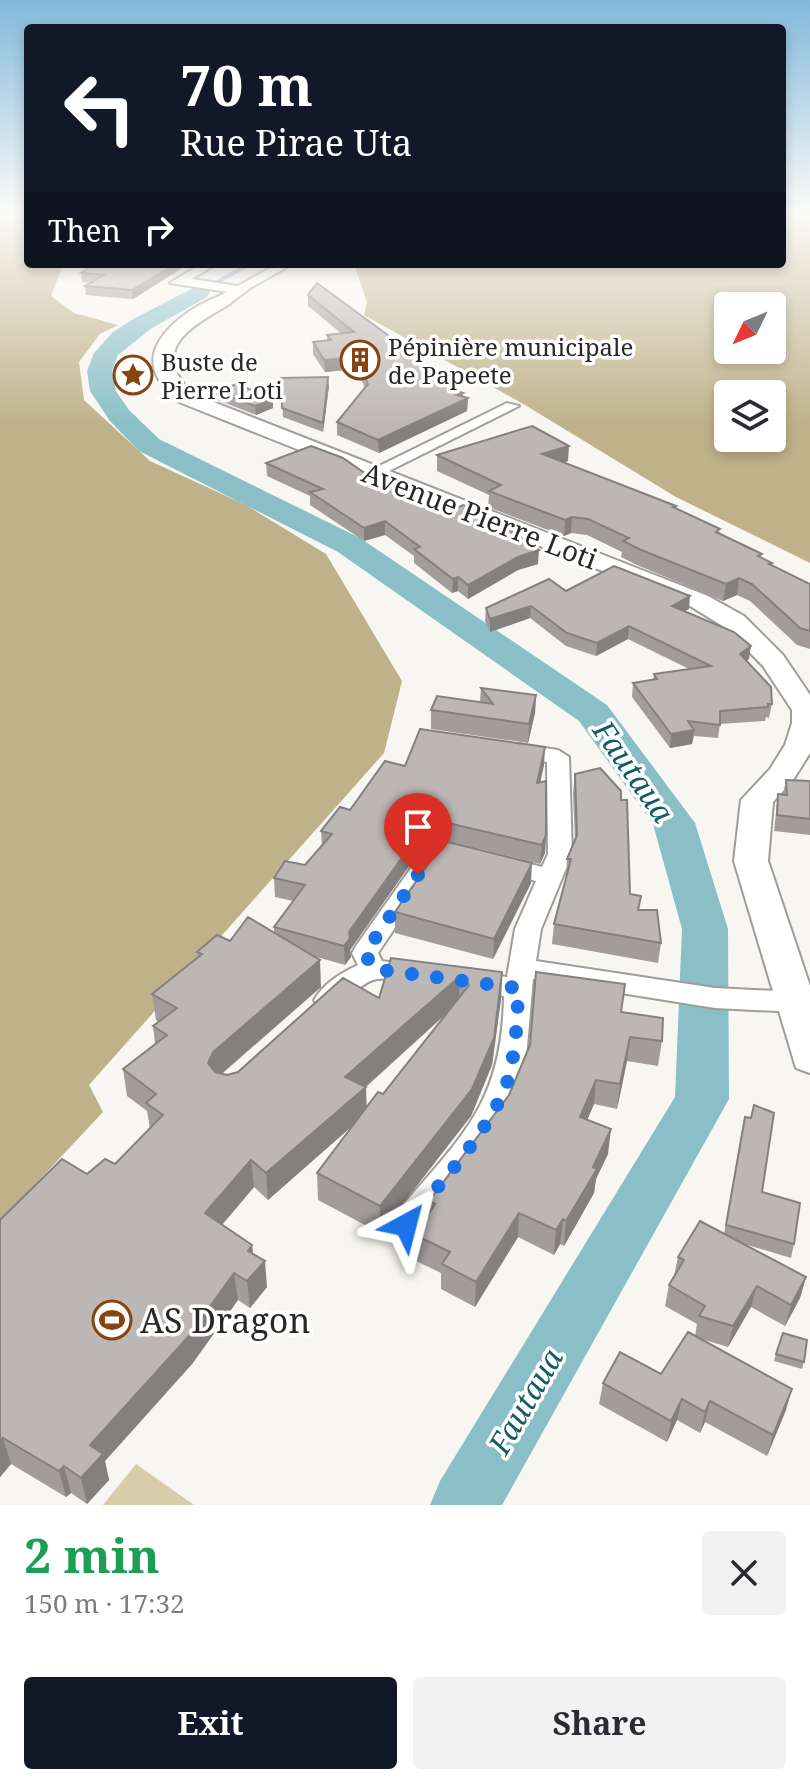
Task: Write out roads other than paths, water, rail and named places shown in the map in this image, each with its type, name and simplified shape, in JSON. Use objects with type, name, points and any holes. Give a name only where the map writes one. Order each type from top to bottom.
[{"type":"main road","name":"Avenue Pierre Loti","points":[[228,292],[185,322],[171,337],[165,373],[175,389],[186,398],[699,601],[735,622],[785,674],[806,710],[807,723],[793,758],[757,800],[751,861],[797,1002],[810,1058]]},
{"type":"street","points":[[202,285],[228,292]]},
{"type":"street","name":"Avenue Pierre Loti","points":[[228,292],[242,285]]},
{"type":"street","points":[[373,473],[512,406]]},
{"type":"street","points":[[406,1225],[474,1139],[505,1090],[518,1017],[520,978],[528,929],[548,876],[560,854],[558,757],[498,748]]},
{"type":"street","points":[[373,969],[365,953],[436,849],[548,876]]},
{"type":"street","points":[[306,1019],[350,980],[373,969],[624,983],[715,998],[797,1002]]},
{"type":"waterway","points":[[199,292],[211,285]]},
{"type":"waterway","name":"Fautaua","points":[[199,292],[143,323],[106,353],[100,371],[103,391],[119,416],[149,445],[349,545],[593,713],[674,823],[705,929],[702,1099],[464,1505]]},
{"type":"place","name":"Pépinière municipale de Papeete","points":[[360,360]]},
{"type":"place","name":"Buste de Pierre Loti","points":[[133,375]]},
{"type":"place","name":"AS Dragon","points":[[112,1320]]}]
